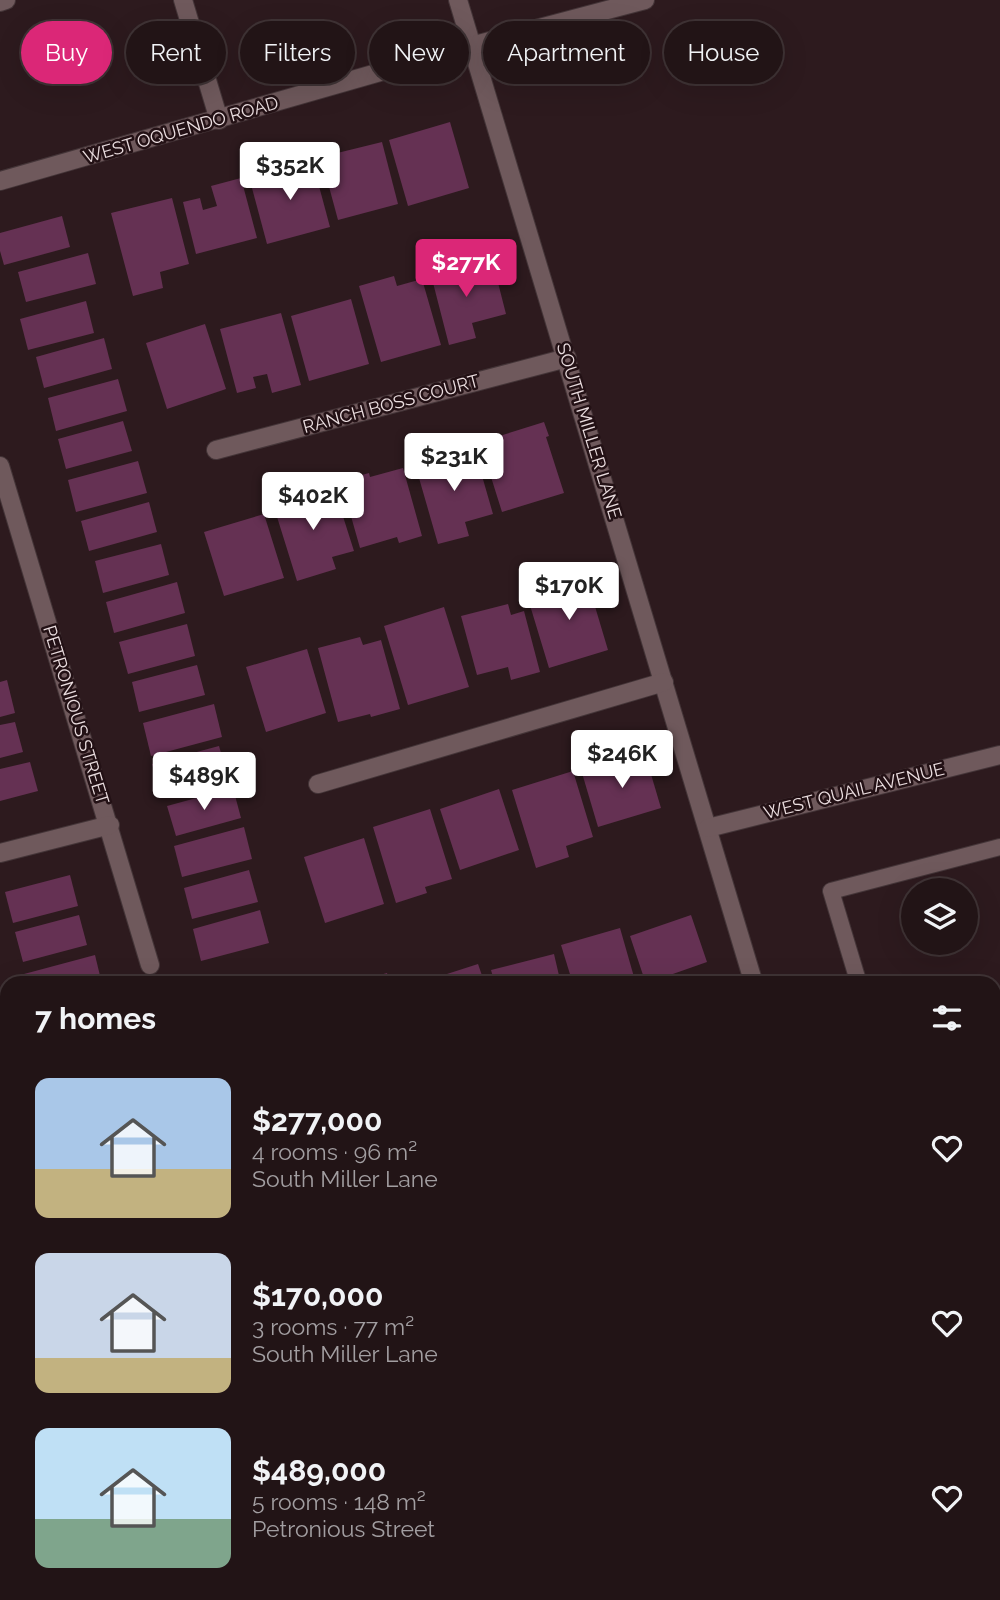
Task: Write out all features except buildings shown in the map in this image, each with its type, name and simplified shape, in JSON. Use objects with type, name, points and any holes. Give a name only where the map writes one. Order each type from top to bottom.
[{"type":"street","points":[[0,2],[6,0]]},
{"type":"street","points":[[183,0],[219,120]]},
{"type":"street","name":"SOUTH MILLER LANE","points":[[458,0],[752,976]]},
{"type":"street","name":"WEST OQUENDO ROAD","points":[[0,181],[471,46],[645,0]]},
{"type":"street","name":"RANCH BOSS COURT","points":[[216,450],[567,358]]},
{"type":"street","name":"PETRONIOUS STREET","points":[[0,466],[150,965]]},
{"type":"street","points":[[318,784],[664,682]]},
{"type":"street","name":"WEST QUAIL AVENUE","points":[[708,828],[1000,755]]},
{"type":"street","points":[[0,853],[110,825]]},
{"type":"lane","points":[[857,976],[831,891],[1000,847]]}]
